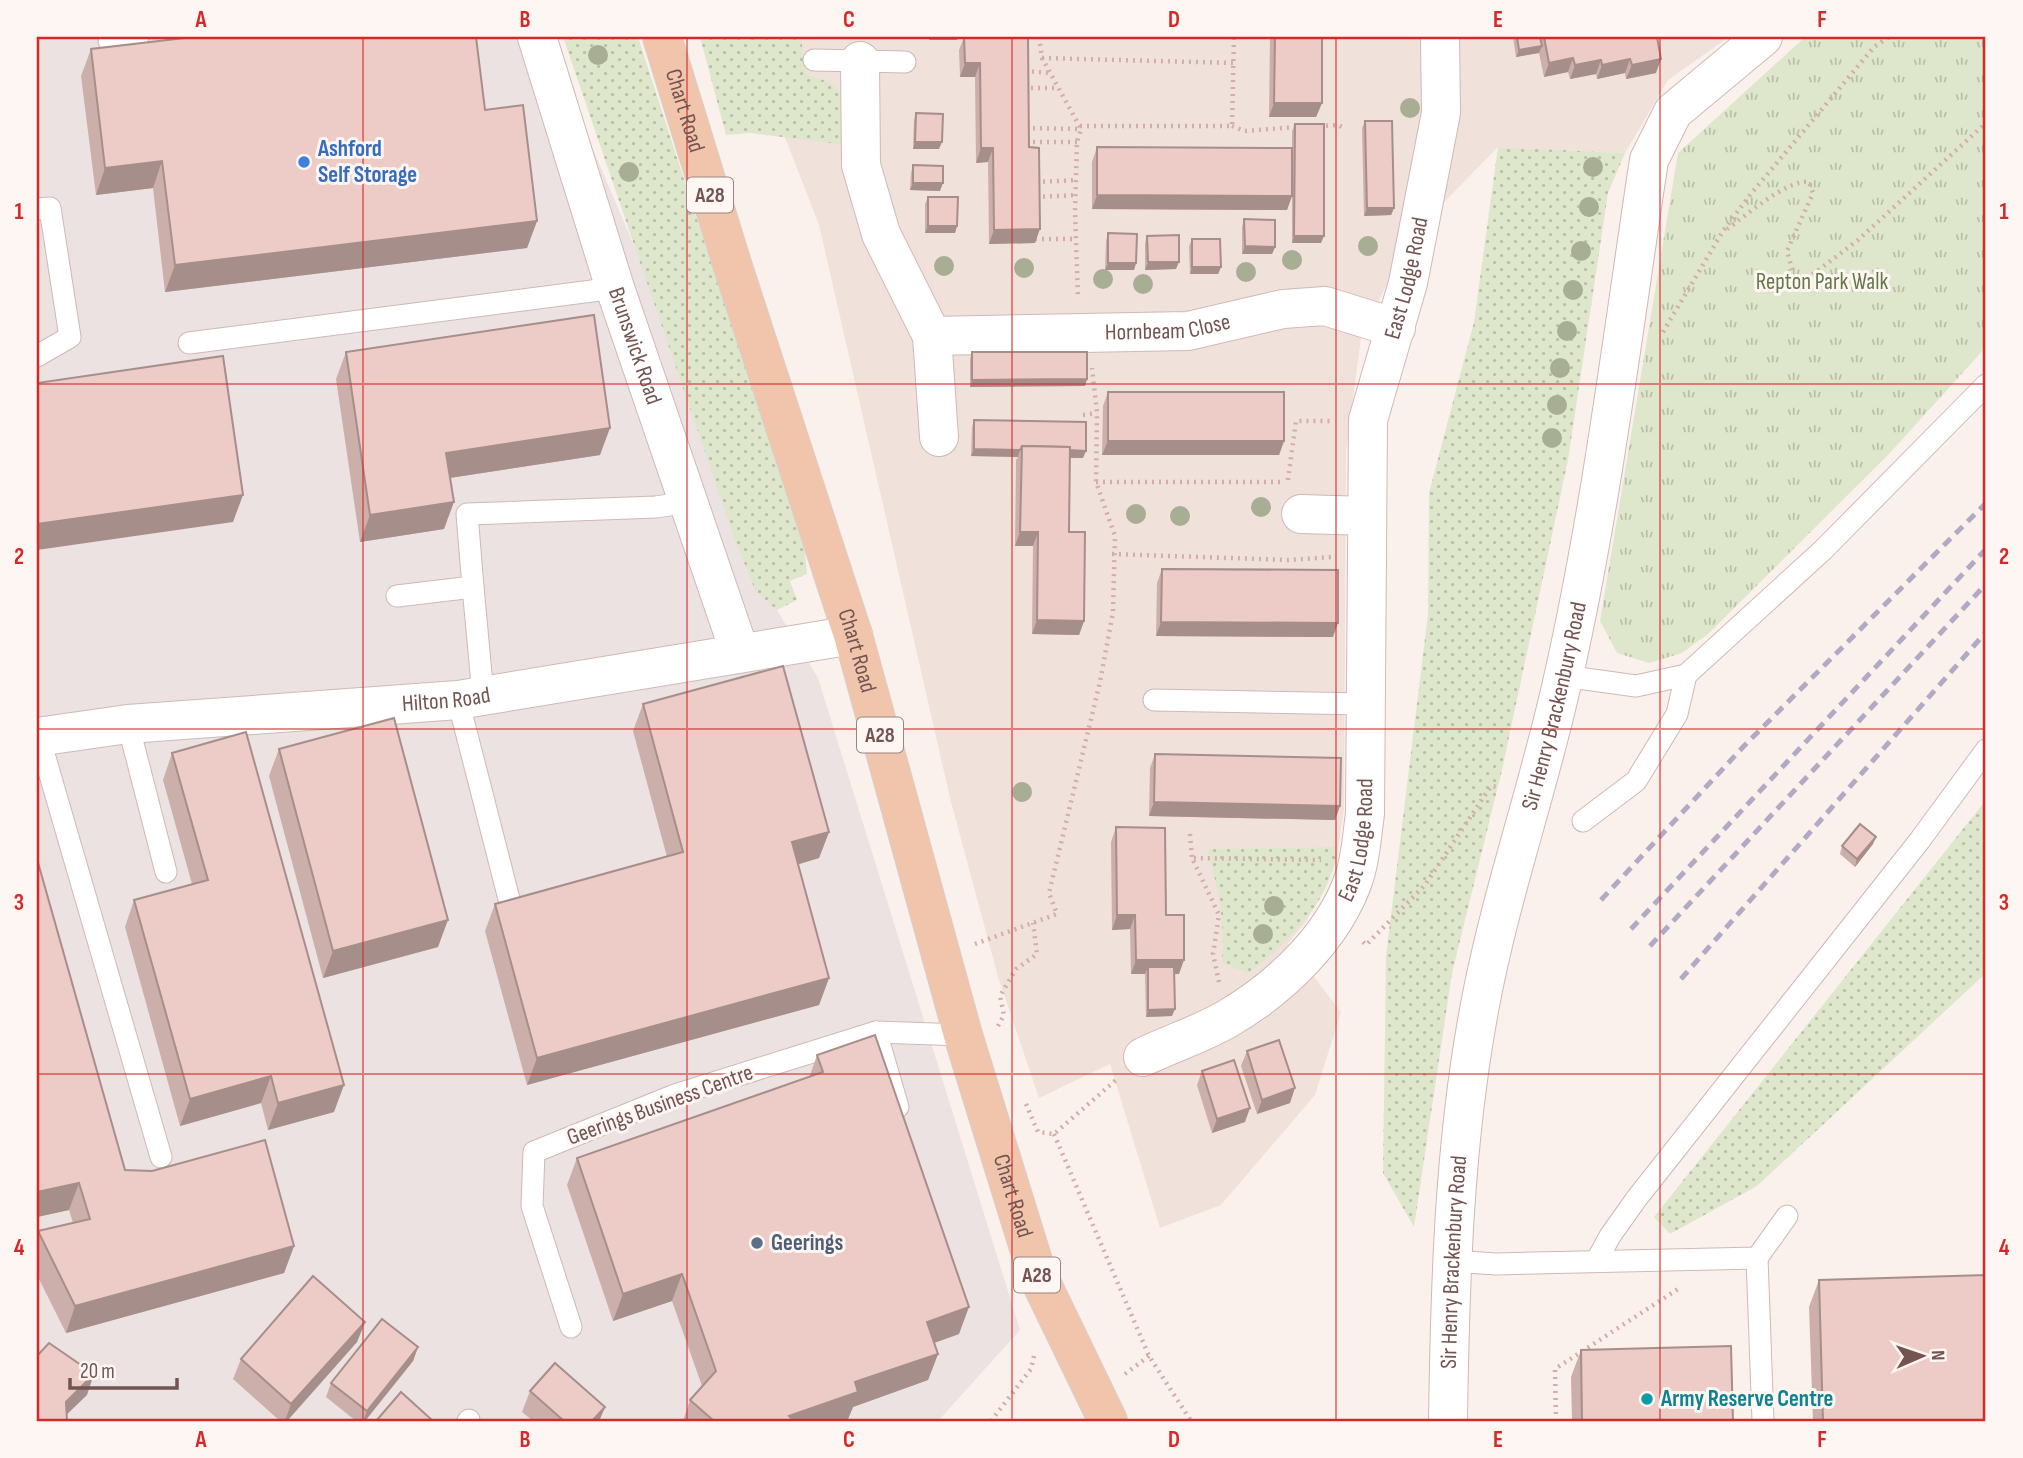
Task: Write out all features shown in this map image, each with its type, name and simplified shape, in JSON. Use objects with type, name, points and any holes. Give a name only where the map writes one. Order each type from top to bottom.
[{"type":"main road","name":"Chart Road","points":[[662,37],[724,241],[853,635],[962,1031],[1037,1274],[1108,1421]]},
{"type":"street","name":"Brunswick Road","points":[[537,37],[615,288],[740,653]]},
{"type":"street","name":"East Lodge Road","points":[[1143,1057],[1227,1019],[1281,980],[1313,949],[1338,914],[1355,877],[1365,814],[1368,420],[1396,328],[1441,113],[1440,37]]},
{"type":"street","name":"Sir Henry Brackenbury Road","points":[[1448,1421],[1451,1261],[1467,1084],[1480,1004],[1564,676],[1583,583],[1649,160],[1673,112],[1763,37]]},
{"type":"street","points":[[860,61],[861,166],[881,234],[932,336],[939,437]]},
{"type":"street","name":"Hornbeam Close","points":[[932,336],[1188,331],[1283,309],[1325,306],[1396,328]]},
{"type":"street","points":[[1301,514],[1367,516]]},
{"type":"street","name":"Hilton Road","points":[[38,737],[128,724],[471,698],[853,635]]},
{"type":"lane","points":[[109,40],[138,37]]},
{"type":"lane","points":[[814,60],[905,62]]},
{"type":"lane","points":[[37,209],[50,208],[70,337],[37,356]]},
{"type":"lane","points":[[189,343],[615,288]]},
{"type":"lane","points":[[1564,676],[1636,686],[1686,675],[1823,550],[1986,385]]},
{"type":"lane","points":[[510,904],[471,698],[472,587],[467,514],[656,507],[689,502]]},
{"type":"lane","points":[[397,596],[472,587]]},
{"type":"lane","points":[[1583,821],[1636,780],[1677,714],[1686,675]]},
{"type":"lane","points":[[1154,700],[1365,704]]},
{"type":"lane","points":[[128,724],[166,872]]},
{"type":"lane","points":[[38,737],[161,1157]]},
{"type":"lane","points":[[1597,1260],[1609,1236],[1637,1198],[1920,840],[1986,750]]},
{"type":"lane","name":"Geerings Business Centre","points":[[571,1327],[532,1206],[534,1152],[675,1095],[876,1032],[962,1031]]},
{"type":"lane","points":[[876,1032],[899,1109]]},
{"type":"lane","points":[[1763,1421],[1757,1258],[1787,1216]]},
{"type":"lane","points":[[1451,1261],[1496,1264],[1757,1258]]},
{"type":"path","points":[[940,951],[973,944],[1056,915],[1049,893],[1100,682],[1113,612],[1112,554],[1115,536],[1096,482],[1097,413],[1087,334],[1076,290],[1077,142],[1080,128],[1042,58],[1039,37]]},
{"type":"path","points":[[1232,126],[1234,37]]},
{"type":"path","points":[[1621,344],[1657,342],[1723,231],[1820,110],[1874,47],[1889,37]]},
{"type":"path","points":[[1042,58],[1234,63]]},
{"type":"path","points":[[1024,71],[1052,73]]},
{"type":"path","points":[[1024,88],[1058,88]]},
{"type":"path","points":[[1723,231],[1789,186],[1801,181],[1809,182],[1813,193],[1787,251],[1794,276],[1808,278],[1858,240],[1986,123]]},
{"type":"path","points":[[1311,127],[1338,125],[1346,129]]},
{"type":"path","points":[[1024,128],[1232,126],[1244,131],[1297,127]]},
{"type":"path","points":[[1024,142],[1077,142]]},
{"type":"path","points":[[1034,182],[1077,180]]},
{"type":"path","points":[[1034,197],[1077,195]]},
{"type":"path","points":[[1035,239],[1075,239]]},
{"type":"path","points":[[1083,415],[1097,413]]},
{"type":"path","points":[[1096,482],[1287,482],[1296,421],[1368,420]]},
{"type":"path","points":[[1112,554],[1288,560],[1366,555]]},
{"type":"path","points":[[1338,914],[1366,945],[1425,885],[1491,786],[1534,791]]},
{"type":"path","points":[[1190,834],[1192,858],[1219,915],[1213,954],[1227,1019]]},
{"type":"path","points":[[1192,858],[1357,861]]},
{"type":"path","points":[[962,1031],[1001,1026],[1004,1015],[1000,996],[1016,969],[1037,954],[1033,923]]},
{"type":"path","points":[[988,1121],[1025,1101],[1038,1132],[1054,1134],[1143,1057]]},
{"type":"path","points":[[1054,1134],[1149,1356],[1191,1421]]},
{"type":"path","points":[[1556,1421],[1555,1369],[1681,1287],[1682,1259]]},
{"type":"path","points":[[991,1421],[1031,1369],[1036,1349]]},
{"type":"shaded area","points":[[37,37],[545,37],[642,264],[777,610],[818,678],[1020,1330],[938,1421],[37,1421]]},
{"type":"shaded area","points":[[746,37],[1729,37],[1668,80],[1625,153],[1498,147],[1409,238],[1361,338],[1346,451],[1344,810],[1336,863],[1306,922],[1288,943],[1341,1012],[1315,1095],[1221,1205],[1160,1228],[1110,1064],[1039,1098],[998,977],[950,798],[819,225]]},
{"type":"green space","points":[[563,37],[638,37],[805,552],[807,574],[790,581],[797,600],[777,610],[756,592],[736,543]]},
{"type":"green space","points":[[700,37],[801,37],[806,75],[832,84],[843,98],[846,145],[750,133],[726,135]]},
{"type":"green space","name":"Repton Park Walk","points":[[1805,37],[1986,37],[1986,347],[1889,454],[1708,634],[1682,653],[1649,663],[1617,653],[1600,621],[1678,153]]},
{"type":"green space","points":[[1498,147],[1625,153],[1608,193],[1568,460],[1502,770],[1452,973],[1414,1227],[1383,1173],[1386,956],[1428,614],[1429,493],[1474,322]]},
{"type":"green space","points":[[1986,800],[1986,973],[1757,1186],[1670,1234],[1654,1217]]},
{"type":"green space","points":[[1338,847],[1327,886],[1306,919],[1280,947],[1249,973],[1222,963],[1220,905],[1207,849]]},
{"type":"building","name":"Ashford Self Storage","points":[[193,37],[476,37],[485,110],[523,105],[537,221],[175,265],[162,161],[105,168],[91,49]]},
{"type":"building","points":[[964,37],[1028,37],[1029,147],[1039,148],[1040,229],[994,230],[993,148],[981,148],[980,63],[965,63]]},
{"type":"building","points":[[1275,37],[1322,37],[1322,103],[1274,103]]},
{"type":"building","points":[[1517,37],[1540,37],[1542,46],[1519,50]]},
{"type":"building","points":[[1544,37],[1657,37],[1661,59],[1632,65],[1630,59],[1602,65],[1601,60],[1575,65],[1573,58],[1549,63]]},
{"type":"building","points":[[916,113],[943,114],[942,142],[915,142]]},
{"type":"building","points":[[1365,121],[1392,121],[1394,208],[1367,208]]},
{"type":"building","points":[[1295,124],[1324,124],[1324,236],[1294,236]]},
{"type":"building","points":[[1097,147],[1292,148],[1292,196],[1097,195]]},
{"type":"building","points":[[913,165],[943,166],[943,183],[913,183]]},
{"type":"building","points":[[928,197],[958,197],[957,226],[928,226]]},
{"type":"building","points":[[1244,219],[1275,220],[1275,247],[1245,246]]},
{"type":"building","points":[[1108,233],[1137,234],[1136,263],[1108,263]]},
{"type":"building","points":[[1179,235],[1179,262],[1148,262],[1147,236]]},
{"type":"building","points":[[1192,239],[1220,239],[1221,267],[1192,267]]},
{"type":"building","points":[[594,315],[610,428],[446,453],[454,502],[370,515],[346,352]]},
{"type":"building","points":[[972,352],[1087,352],[1087,379],[972,380]]},
{"type":"building","points":[[223,356],[243,495],[37,524],[37,383]]},
{"type":"building","points":[[1108,392],[1284,392],[1284,441],[1108,441]]},
{"type":"building","points":[[974,420],[1086,422],[1086,451],[1070,450],[1070,447],[1022,446],[1020,450],[974,449]]},
{"type":"building","points":[[1022,446],[1070,447],[1069,532],[1085,532],[1084,621],[1037,620],[1038,532],[1020,532]]},
{"type":"building","points":[[1162,569],[1338,570],[1338,623],[1161,622]]},
{"type":"building","points":[[783,666],[829,832],[792,842],[829,978],[537,1058],[495,904],[683,852],[643,704]]},
{"type":"building","points":[[394,718],[448,920],[333,951],[279,749]]},
{"type":"building","points":[[246,732],[344,1085],[278,1103],[271,1076],[190,1099],[134,900],[208,880],[172,753]]},
{"type":"building","points":[[1155,754],[1341,758],[1340,806],[1154,802]]},
{"type":"building","points":[[1860,824],[1876,837],[1857,859],[1842,846]]},
{"type":"building","points":[[1116,827],[1165,828],[1166,915],[1184,915],[1184,960],[1136,960],[1135,915],[1117,915]]},
{"type":"building","points":[[37,859],[125,1170],[152,1171],[265,1140],[294,1246],[75,1306],[38,1231],[90,1219],[79,1183],[37,1192]]},
{"type":"building","points":[[1148,967],[1174,967],[1175,1009],[1148,1010]]},
{"type":"building","name":"Geerings","points":[[875,1035],[969,1307],[927,1322],[938,1354],[855,1382],[858,1392],[789,1416],[794,1421],[714,1421],[690,1400],[716,1371],[682,1274],[623,1294],[577,1158],[823,1072],[817,1055]]},
{"type":"building","points":[[1279,1040],[1295,1088],[1262,1100],[1247,1051]]},
{"type":"building","points":[[1234,1060],[1250,1108],[1217,1119],[1202,1071]]},
{"type":"building","points":[[1986,1275],[1986,1421],[1823,1421],[1819,1280]]},
{"type":"building","points":[[313,1276],[365,1322],[291,1404],[241,1359]]},
{"type":"building","points":[[382,1319],[418,1347],[367,1411],[331,1383]]},
{"type":"building","points":[[49,1343],[94,1374],[66,1402],[67,1421],[37,1421],[37,1356]]},
{"type":"building","points":[[1731,1346],[1733,1421],[1582,1421],[1581,1350]]},
{"type":"building","points":[[555,1363],[605,1407],[592,1421],[564,1421],[530,1391]]},
{"type":"building","points":[[401,1392],[433,1421],[376,1421]]},
{"type":"railway","points":[[1601,900],[1744,746],[1986,503]]},
{"type":"railway","points":[[1631,929],[1986,549]]},
{"type":"railway","points":[[1650,946],[1986,584]]},
{"type":"railway","points":[[1681,979],[1986,632]]},
{"type":"place","name":"Ashford Self Storage","points":[[304,162]]},
{"type":"place","name":"Geerings","points":[[757,1243]]},
{"type":"place","name":"Army Reserve Centre","points":[[1647,1399]]}]
